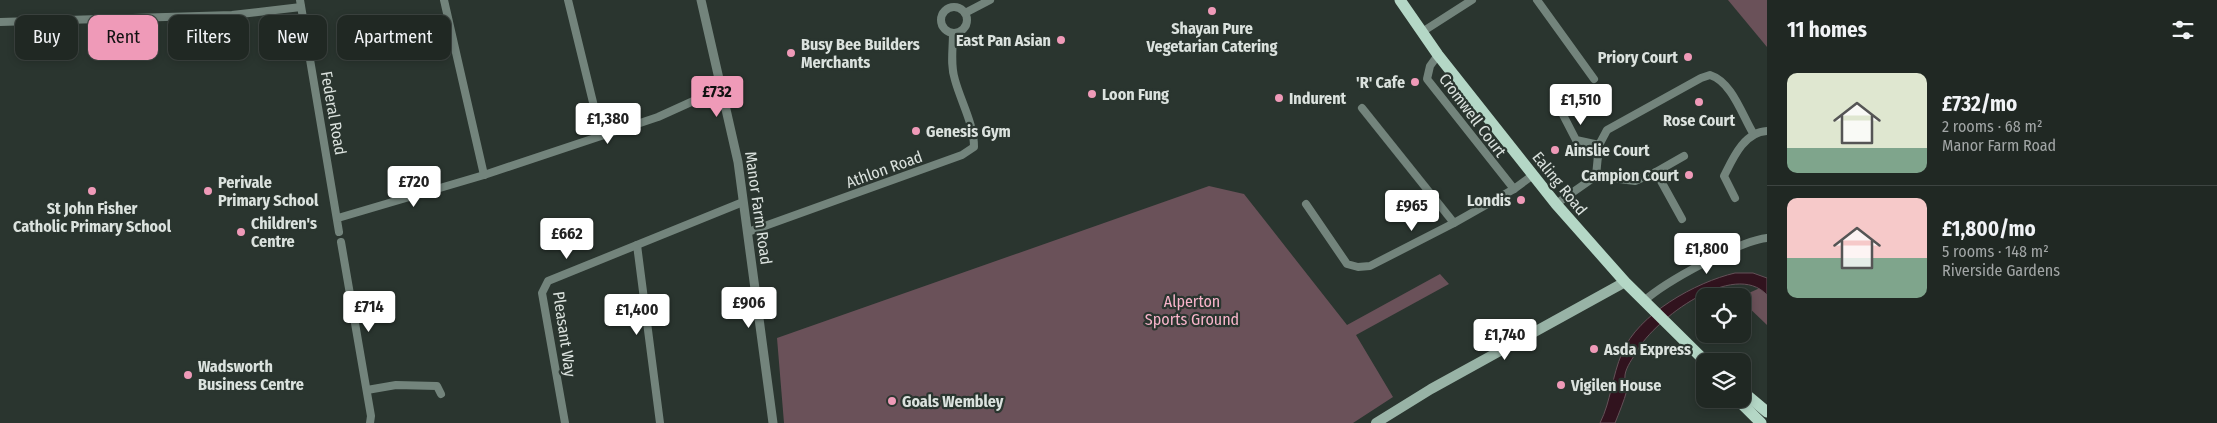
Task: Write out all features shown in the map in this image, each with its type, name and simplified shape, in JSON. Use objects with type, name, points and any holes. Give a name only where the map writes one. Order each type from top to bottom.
[{"type":"main road","name":"Ealing Road","points":[[1400,0],[1438,54],[1556,204],[1625,282],[1698,353]]},
{"type":"main road","points":[[1376,423],[1438,384],[1625,282]]},
{"type":"main road","points":[[1751,399],[1767,412]]},
{"type":"main road","points":[[1746,408],[1760,423]]},
{"type":"street","points":[[444,0],[484,175]]},
{"type":"street","points":[[568,0],[601,135]]},
{"type":"street","name":"Manor Farm Road","points":[[701,0],[738,162],[773,423]]},
{"type":"street","points":[[965,13],[990,0]]},
{"type":"street","points":[[1422,32],[1472,0]]},
{"type":"street","points":[[1537,0],[1594,79]]},
{"type":"street","points":[[0,22],[232,15],[300,4]]},
{"type":"street","name":"Federal Road","points":[[300,4],[339,232]]},
{"type":"street","points":[[950,8],[959,8],[965,13],[967,20],[965,27],[953,33],[943,28],[941,23],[942,14],[950,8]]},
{"type":"street","name":"Athlon Road","points":[[748,232],[962,155],[974,147],[974,136],[954,78],[952,57],[953,33]]},
{"type":"street","name":"Cromwell Court","points":[[1438,54],[1430,66],[1427,79],[1514,189]]},
{"type":"street","points":[[1596,176],[1599,145],[1607,130],[1710,75],[1722,82],[1731,94],[1753,133]]},
{"type":"street","points":[[338,218],[484,175],[658,117],[722,88]]},
{"type":"street","points":[[1362,108],[1454,223]]},
{"type":"street","points":[[1561,112],[1576,140],[1599,145]]},
{"type":"street","points":[[1735,198],[1724,176],[1735,154],[1753,133],[1767,131]]},
{"type":"street","points":[[1556,204],[1596,176],[1629,181],[1656,172],[1684,156]]},
{"type":"street","points":[[1656,172],[1682,219]]},
{"type":"street","points":[[1306,204],[1347,264],[1358,267],[1370,266],[1454,223],[1514,189],[1533,175]]},
{"type":"street","name":"Pleasant Way","points":[[565,423],[542,294],[548,281],[744,202]]},
{"type":"street","points":[[1644,301],[1655,291],[1678,278],[1745,244],[1767,238]]},
{"type":"street","points":[[341,242],[372,416],[370,423]]},
{"type":"street","points":[[637,245],[660,423]]},
{"type":"street","points":[[367,390],[422,384],[437,386],[440,394]]},
{"type":"green space","points":[[1728,0],[1767,0],[1767,47]]},
{"type":"green space","name":"Alperton Sports Ground","points":[[1209,186],[1244,194],[1347,325],[1440,274],[1449,284],[1356,335],[1393,397],[1353,423],[784,423],[777,338]]},
{"type":"green space","points":[[1760,288],[1767,295],[1767,325],[1751,310],[1751,292]]},
{"type":"shaded area","points":[[1735,273],[1753,273],[1767,278],[1767,295],[1753,286],[1735,284],[1720,288],[1696,288],[1696,298],[1660,324],[1646,338],[1637,351],[1627,369],[1625,377],[1627,390],[1615,423],[1600,423],[1607,406],[1622,353],[1641,325],[1686,292],[1720,277]]},
{"type":"place","name":"Shayan Pure Vegetarian Catering","points":[[1212,11]]},
{"type":"place","name":"East Pan Asian","points":[[1061,40]]},
{"type":"place","name":"Busy Bee Builders Merchants","points":[[791,53]]},
{"type":"place","name":"Priory Court","points":[[1688,57]]},
{"type":"place","name":"'R' Cafe","points":[[1415,82]]},
{"type":"place","name":"Loon Fung","points":[[1092,94]]},
{"type":"place","name":"Indurent","points":[[1279,98]]},
{"type":"place","name":"Rose Court","points":[[1699,102]]},
{"type":"place","name":"Genesis Gym","points":[[916,131]]},
{"type":"place","name":"Ainslie Court","points":[[1555,150]]},
{"type":"place","name":"Campion Court","points":[[1689,175]]},
{"type":"place","name":"St John Fisher Catholic Primary School","points":[[92,191]]},
{"type":"place","name":"Perivale Primary School","points":[[208,191]]},
{"type":"place","name":"Londis","points":[[1521,200]]},
{"type":"place","name":"Children's Centre","points":[[241,232]]},
{"type":"place","name":"Asda Express","points":[[1594,349]]},
{"type":"place","name":"Wadsworth Business Centre","points":[[188,375]]},
{"type":"place","name":"Vigilen House","points":[[1561,385]]},
{"type":"place","name":"Goals Wembley","points":[[892,401]]}]
